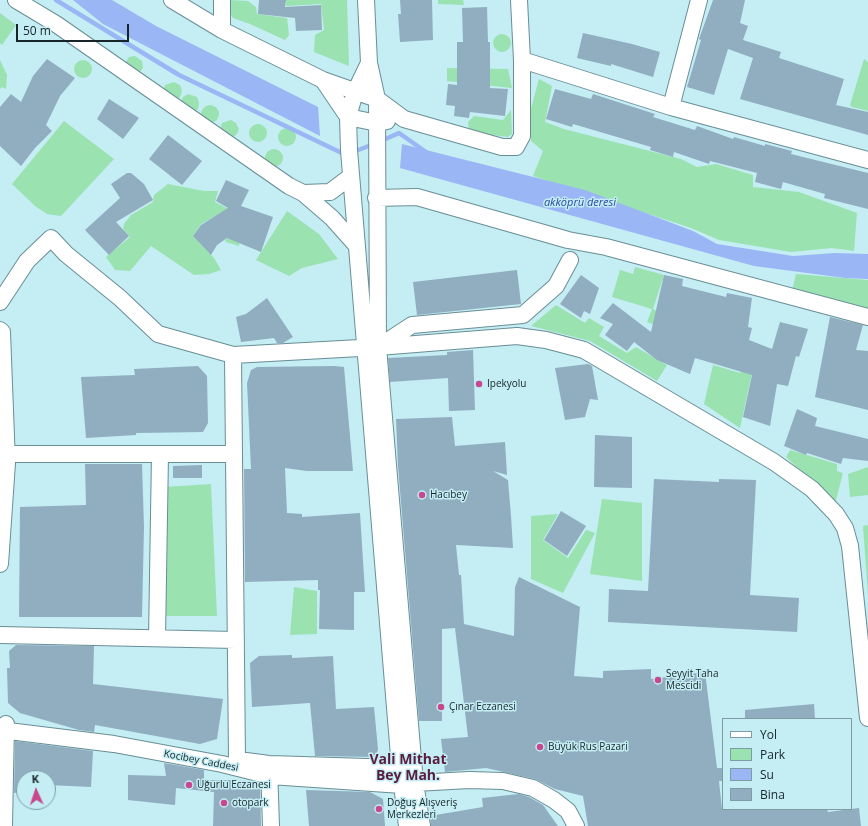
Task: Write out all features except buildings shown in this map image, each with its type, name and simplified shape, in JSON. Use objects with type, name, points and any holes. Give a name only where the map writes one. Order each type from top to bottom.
[{"type":"street","points":[[16,0],[56,24],[289,186],[303,193],[332,218],[357,246]]},
{"type":"street","points":[[172,0],[222,30],[323,80],[377,99],[404,119],[502,147],[516,147],[522,136],[522,60],[519,0]]},
{"type":"street","points":[[222,0],[222,30]]},
{"type":"street","points":[[366,0],[369,63],[377,99],[377,165],[372,347],[400,768],[409,784],[422,826]]},
{"type":"street","points":[[671,107],[699,0]]},
{"type":"street","points":[[522,60],[671,107],[868,160]]},
{"type":"street","points":[[369,63],[355,92],[348,117],[350,177],[357,246],[372,347],[409,784],[407,826]]},
{"type":"street","points":[[323,80],[348,117],[377,123],[404,119]]},
{"type":"street","points":[[303,193],[330,192],[350,177]]},
{"type":"street","points":[[376,198],[416,197],[568,240],[606,247],[868,317]]},
{"type":"street","points":[[0,302],[27,261],[51,238],[66,254],[120,298],[158,334],[233,355],[372,347],[516,336],[546,340],[584,350],[774,462],[812,489],[836,514],[845,528],[850,546],[868,718]]},
{"type":"street","points":[[372,347],[412,325],[523,315],[556,286],[570,260]]},
{"type":"street","points":[[0,564],[6,454],[1,331]]},
{"type":"street","points":[[233,355],[237,760]]},
{"type":"street","points":[[6,454],[234,454]]},
{"type":"street","points":[[156,638],[160,454]]},
{"type":"street","points":[[0,635],[236,640]]},
{"type":"street","points":[[0,778],[3,727]]},
{"type":"street","points":[[3,727],[4,826]]},
{"type":"street","name":"Kocibey Caddesi","points":[[3,727],[134,740],[237,760],[269,770],[400,768]]},
{"type":"street","name":"Kocibey Caddesi","points":[[3,727],[114,744],[222,764],[269,770],[409,784],[469,780],[503,781],[534,788],[554,800],[568,811],[576,826]]},
{"type":"street","points":[[269,770],[271,826]]},
{"type":"green space","points":[[230,0],[248,1],[256,7],[257,14],[287,18],[289,35],[285,40],[233,18],[228,10]]},
{"type":"green space","points":[[286,0],[347,0],[349,66],[314,52],[315,35],[324,30],[321,4],[286,6]]},
{"type":"green space","points":[[438,0],[463,0],[464,5],[438,4]]},
{"type":"green space","points":[[0,13],[16,25],[2,45],[0,43]]},
{"type":"green space","points":[[498,34],[506,34],[511,39],[509,50],[506,52],[498,52],[493,47],[493,39]]},
{"type":"green space","points":[[135,56],[142,61],[143,68],[139,73],[124,65],[129,57]]},
{"type":"green space","points":[[864,59],[868,62],[868,111],[852,107],[850,105]]},
{"type":"green space","points":[[0,60],[7,75],[6,89],[2,87],[0,89]]},
{"type":"green space","points":[[79,60],[87,60],[92,65],[90,76],[87,78],[79,78],[74,73],[74,65]]},
{"type":"green space","points":[[447,68],[508,69],[512,88],[447,81]]},
{"type":"green space","points":[[539,79],[552,86],[545,122],[564,129],[681,159],[697,167],[716,164],[753,175],[753,187],[799,192],[857,213],[854,251],[832,248],[791,252],[719,240],[691,228],[533,176],[543,151],[531,141],[530,112]]},
{"type":"green space","points":[[174,82],[180,85],[182,91],[180,97],[176,101],[163,91],[165,85]]},
{"type":"green space","points":[[188,94],[197,97],[199,103],[198,109],[193,112],[181,101],[183,97]]},
{"type":"green space","points":[[210,105],[216,108],[219,114],[216,120],[210,123],[204,120],[201,114],[204,108]]},
{"type":"green space","points":[[511,110],[512,134],[508,137],[469,132],[468,122],[474,116],[503,120]]},
{"type":"green space","points":[[231,120],[236,123],[239,129],[237,134],[232,138],[220,129],[222,123]]},
{"type":"green space","points":[[64,121],[114,159],[61,216],[47,214],[35,206],[12,184]]},
{"type":"green space","points":[[254,124],[262,124],[267,129],[265,140],[262,142],[254,142],[249,137],[249,129]]},
{"type":"green space","points":[[283,128],[291,128],[296,133],[294,144],[291,146],[283,146],[278,141],[278,133]]},
{"type":"green space","points":[[270,149],[278,149],[283,154],[281,165],[278,167],[270,167],[265,162],[265,154]]},
{"type":"green space","points":[[168,184],[204,191],[218,191],[215,202],[244,217],[239,246],[226,242],[225,240],[233,234],[217,215],[201,224],[193,236],[214,258],[221,270],[209,274],[194,275],[151,246],[130,271],[115,270],[106,257],[130,237],[123,229],[124,224],[131,215],[153,202],[154,195]]},
{"type":"green space","points":[[287,211],[319,234],[338,259],[302,268],[289,276],[256,260]]},
{"type":"green space","points":[[635,267],[664,275],[653,309],[677,319],[672,332],[647,322],[652,309],[612,297],[620,270],[633,274]]},
{"type":"green space","points":[[796,274],[868,280],[868,311],[792,291]]},
{"type":"green space","points":[[556,305],[585,323],[589,318],[604,327],[599,336],[627,353],[636,347],[667,365],[657,381],[590,341],[531,326]]},
{"type":"green space","points":[[713,365],[740,373],[746,365],[752,373],[740,428],[704,404]]},
{"type":"green space","points":[[790,450],[837,464],[837,471],[843,473],[835,504],[786,457]]},
{"type":"green space","points":[[868,467],[868,495],[850,497],[848,474]]},
{"type":"green space","points":[[211,484],[217,616],[164,616],[164,487]]},
{"type":"green space","points":[[602,499],[642,503],[642,581],[590,574]]},
{"type":"green space","points":[[558,514],[543,540],[568,558],[586,530],[595,533],[563,593],[531,579],[531,516]]},
{"type":"green space","points":[[868,525],[868,596],[863,526]]},
{"type":"green space","points":[[294,587],[317,591],[317,634],[290,635]]},
{"type":"water","points":[[73,0],[112,0],[156,26],[318,107],[320,136],[103,24]]},
{"type":"water","name":"akköprü deresi","points":[[402,144],[585,190],[693,231],[717,244],[793,256],[835,253],[868,254],[868,279],[845,278],[754,266],[400,168]]},
{"type":"waterway","points":[[56,0],[179,75],[346,155]]},
{"type":"waterway","points":[[381,141],[399,133],[426,152]]},
{"type":"waterway","points":[[353,152],[374,144]]},
{"type":"place","name":"Ipekyolu","points":[[479,384]]},
{"type":"place","name":"Hacıbey","points":[[422,495]]},
{"type":"place","name":"Seyyit Taha Mescidi","points":[[658,680]]},
{"type":"place","name":"Çınar Eczanesi","points":[[441,707]]},
{"type":"place","name":"Büyük Rus Pazari","points":[[540,747]]},
{"type":"place","name":"Uğurlu Eczanesi","points":[[189,785]]},
{"type":"place","name":"otopark","points":[[224,803]]},
{"type":"place","name":"Doğuş Alışveriş Merkezleri","points":[[379,809]]},
{"type":"district","name":"Vali Mithat Bey Mah.","points":[[408,768]]}]
